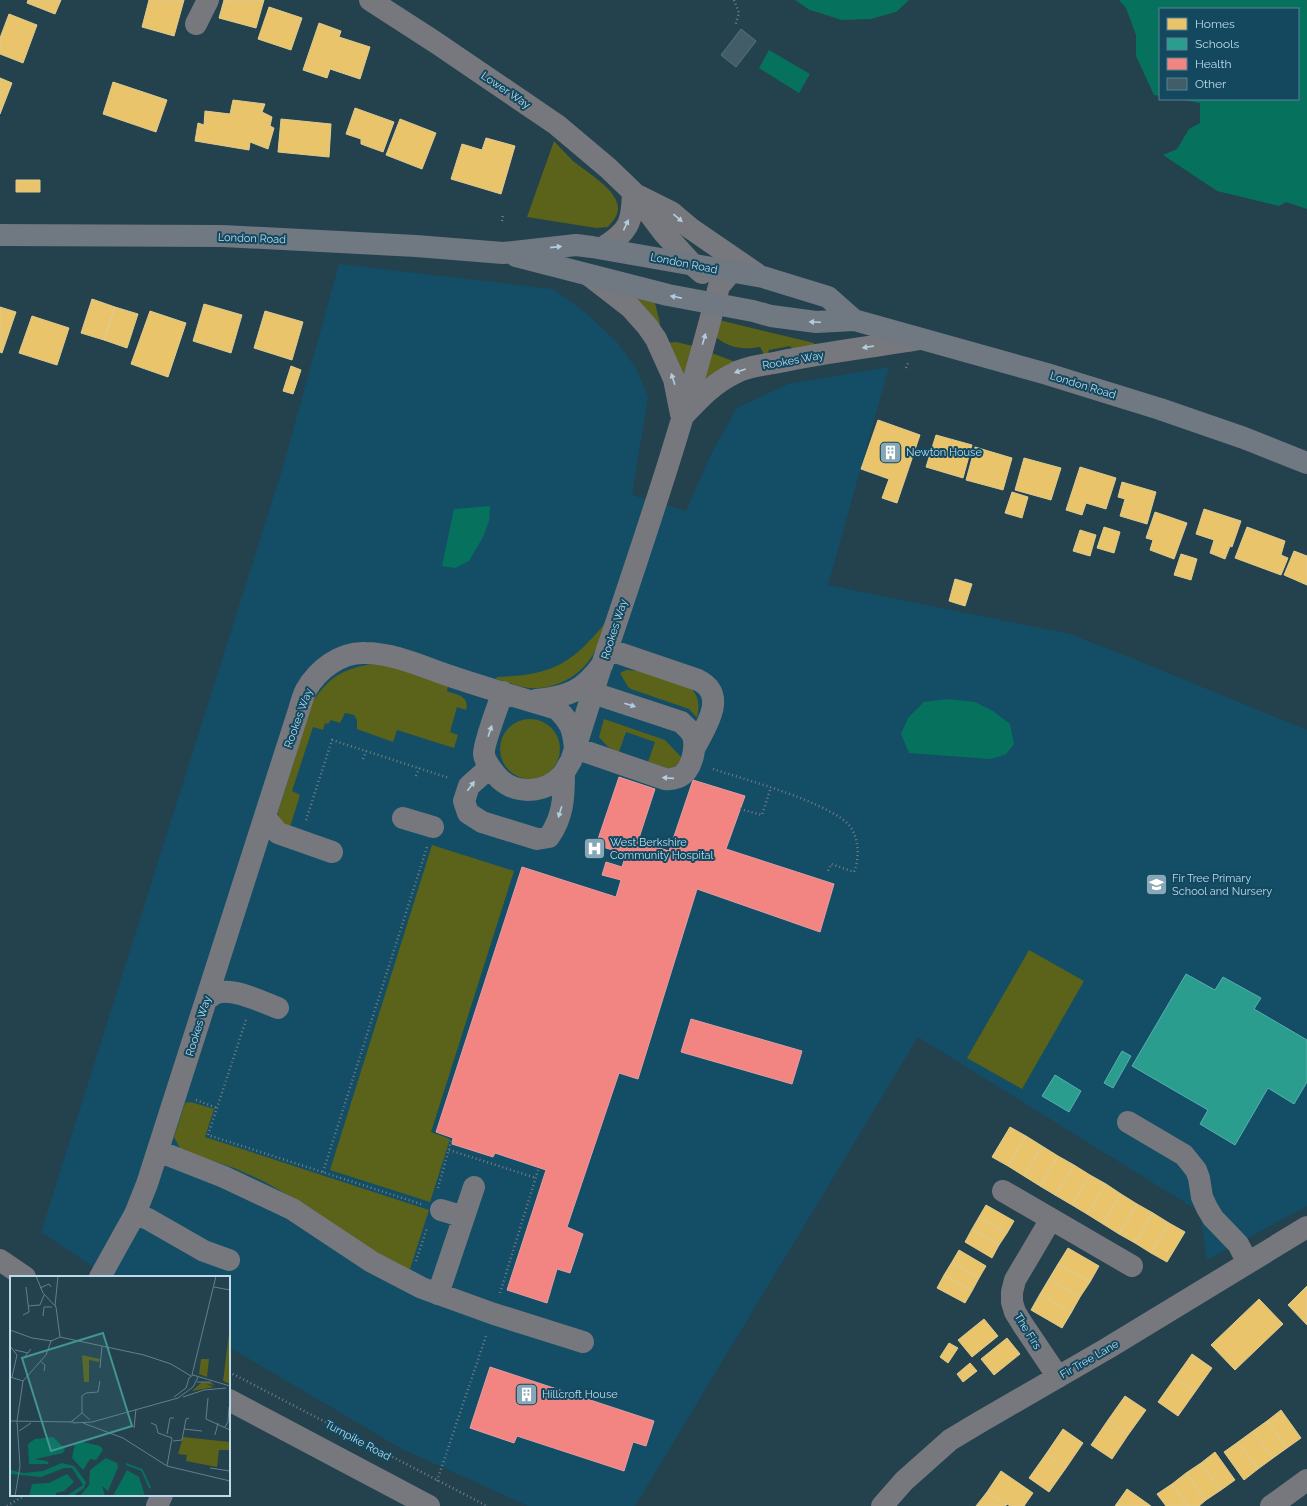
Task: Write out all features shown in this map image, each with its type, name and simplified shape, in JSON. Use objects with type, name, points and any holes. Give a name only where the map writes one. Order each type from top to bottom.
[{"type":"main road","name":"London Road","points":[[0,235],[223,236],[416,246],[503,253],[668,295],[721,287],[763,277],[828,297],[854,320]]},
{"type":"main road","name":"London Road","points":[[503,253],[576,245],[602,248],[694,266],[753,311],[771,316],[816,322],[854,320],[1160,408],[1244,438],[1307,463]]},
{"type":"street","points":[[196,24],[208,0]]},
{"type":"street","name":"Lower Way","points":[[370,0],[435,42],[557,125],[608,168],[633,192],[664,233],[694,266]]},
{"type":"street","points":[[602,248],[618,238],[627,226],[632,210],[633,192]]},
{"type":"street","name":"Lower Way","points":[[633,192],[671,212],[690,228],[763,277]]},
{"type":"street","name":"Rookes Way","points":[[590,276],[630,307],[647,326],[656,340],[674,379],[682,417]]},
{"type":"street","name":"Rookes Way","points":[[101,1276],[135,1214],[158,1151],[306,691],[314,678],[327,666],[343,656],[365,652],[391,657],[531,701],[552,699],[569,695],[592,678],[605,657],[682,417],[721,287]]},
{"type":"street","name":"Rookes Way","points":[[682,417],[706,391],[736,372],[757,366],[814,355],[920,339]]},
{"type":"street","points":[[503,692],[484,753],[489,768],[499,780],[512,787],[526,790],[540,789],[553,783],[564,773],[571,761],[575,748],[605,657],[706,684],[714,696],[712,712],[695,747],[687,770],[674,780],[665,779],[575,748]]},
{"type":"street","points":[[593,693],[681,722],[692,733],[695,747]]},
{"type":"street","points":[[531,701],[557,709],[565,716],[573,730],[575,748]]},
{"type":"street","points":[[489,768],[468,786],[464,801],[468,813],[482,822],[537,839],[549,837],[555,828],[564,802],[564,773]]},
{"type":"street","points":[[265,817],[278,833],[332,852]]},
{"type":"street","points":[[403,818],[431,834]]},
{"type":"street","points":[[206,1000],[215,993],[226,991],[234,992],[278,1008]]},
{"type":"street","points":[[1128,1122],[1184,1155],[1190,1162],[1200,1178],[1202,1197],[1207,1208],[1213,1218],[1238,1244],[1248,1263]]},
{"type":"street","points":[[158,1151],[224,1177],[292,1209],[372,1262],[409,1282],[494,1314],[583,1342]]},
{"type":"street","points":[[438,1294],[474,1187]]},
{"type":"street","points":[[1003,1191],[1132,1266]]},
{"type":"street","points":[[433,1208],[464,1217]]},
{"type":"street","points":[[135,1214],[148,1219],[204,1251],[229,1260]]},
{"type":"street","name":"The Firs","points":[[1051,1219],[1015,1280],[1012,1292],[1012,1302],[1022,1326],[1058,1377]]},
{"type":"street","name":"Fir Tree Lane","points":[[882,1506],[904,1481],[950,1440],[1191,1299],[1307,1227]]},
{"type":"street","points":[[0,1260],[24,1276]]},
{"type":"street","points":[[230,1401],[429,1506]]},
{"type":"street","points":[[1271,1506],[1307,1480]]},
{"type":"street","points":[[157,1506],[162,1496]]},
{"type":"path","points":[[734,0],[739,13],[735,26]]},
{"type":"path","points":[[502,221],[503,214]]},
{"type":"path","points":[[305,824],[332,740],[450,778]]},
{"type":"path","points":[[363,759],[366,751]]},
{"type":"path","points":[[708,767],[771,787],[808,801],[842,819],[850,826],[859,857],[854,872],[831,864],[828,871]]},
{"type":"path","points":[[416,776],[419,768]]},
{"type":"path","points":[[740,809],[762,815],[771,787]]},
{"type":"path","points":[[323,1172],[431,834]]},
{"type":"path","points":[[248,1013],[208,1135],[433,1208]]},
{"type":"path","points":[[193,1099],[217,1108]]},
{"type":"path","points":[[449,1150],[536,1178]]},
{"type":"path","points":[[499,1298],[539,1167]]},
{"type":"path","points":[[437,1481],[489,1329]]},
{"type":"path","name":"Turnpike Road","points":[[230,1373],[487,1506]]},
{"type":"path","points":[[7,1506],[23,1496]]},
{"type":"shaded area","points":[[795,0],[909,0],[896,12],[871,19],[842,20],[810,10]]},
{"type":"shaded area","points":[[1119,0],[1307,0],[1307,209],[1286,202],[1279,206],[1217,191],[1163,155],[1177,149],[1189,129],[1200,123],[1200,103],[1184,100],[1299,100],[1299,8],[1159,8],[1159,96],[1154,95],[1136,56],[1136,35],[1126,8]]},
{"type":"shaded area","points":[[769,50],[810,74],[799,93],[759,68]]},
{"type":"shaded area","points":[[554,141],[573,161],[601,182],[613,195],[617,202],[618,212],[608,227],[596,228],[527,217]]},
{"type":"shaded area","name":"West Berkshire Community Hospital","points":[[339,264],[553,289],[586,313],[617,342],[637,370],[648,397],[632,495],[686,511],[712,452],[737,408],[788,384],[889,367],[828,585],[1070,634],[1307,730],[1307,1206],[1207,1260],[1200,1212],[918,1037],[635,1506],[528,1506],[402,1449],[230,1348],[230,1276],[107,1276],[41,1232],[282,470]]},
{"type":"shaded area","points":[[633,297],[655,303],[660,323],[659,327]]},
{"type":"shaded area","points":[[719,320],[814,343],[815,348],[795,352],[790,346],[769,350],[766,358],[760,347],[741,348],[730,346],[714,336]]},
{"type":"shaded area","points":[[676,342],[693,346],[682,381],[665,343]]},
{"type":"shaded area","points":[[709,352],[741,364],[701,386]]},
{"type":"shaded area","points":[[490,506],[489,521],[483,537],[469,561],[455,568],[442,566],[454,509]]},
{"type":"shaded area","points":[[606,622],[597,648],[589,660],[574,675],[565,681],[544,688],[534,688],[523,687],[496,679],[497,677],[532,674],[559,665],[571,658],[582,648],[594,637]]},
{"type":"shaded area","points":[[371,664],[393,667],[448,685],[447,691],[464,699],[467,705],[466,710],[457,707],[450,732],[458,735],[454,748],[397,730],[393,742],[357,729],[357,720],[354,715],[345,713],[340,723],[331,720],[328,724],[325,723],[323,730],[313,727],[292,791],[300,795],[290,827],[285,825],[281,822],[278,812],[312,703],[324,687],[337,676],[352,669]]},
{"type":"shaded area","points":[[626,670],[640,671],[692,689],[698,703],[697,718],[689,709],[628,687],[620,673]]},
{"type":"shaded area","points":[[949,699],[975,702],[993,711],[1010,724],[1014,744],[1006,754],[991,759],[909,753],[901,734],[908,718],[924,702]]},
{"type":"shaded area","points":[[530,719],[547,724],[555,732],[560,749],[555,766],[547,774],[530,779],[513,774],[505,766],[500,749],[505,732],[513,724]]},
{"type":"shaded area","points":[[604,719],[665,740],[682,758],[680,762],[671,769],[648,762],[655,742],[626,732],[619,752],[608,747],[599,737]]},
{"type":"shaded area","points":[[432,845],[514,871],[431,1132],[450,1139],[430,1202],[330,1170]]},
{"type":"shaded area","points":[[1029,950],[1084,981],[1022,1089],[967,1058]]},
{"type":"shaded area","points":[[191,1102],[214,1109],[205,1137],[429,1210],[409,1272],[393,1264],[302,1203],[263,1181],[234,1168],[181,1150],[174,1137],[185,1103]]},
{"type":"building: Homes","points":[[28,0],[61,0],[55,14],[27,3]]},
{"type":"building: Homes","points":[[149,0],[184,0],[174,36],[142,27]]},
{"type":"building: Homes","points":[[224,0],[264,0],[256,28],[219,18]]},
{"type":"building: Homes","points":[[269,7],[302,18],[291,50],[258,39]]},
{"type":"building: Homes","points":[[9,14],[37,25],[23,63],[0,54],[0,38]]},
{"type":"building: Homes","points":[[319,23],[341,31],[339,37],[370,47],[360,79],[330,69],[327,78],[303,70]]},
{"type":"building: Homes","points":[[0,78],[12,83],[0,114]]},
{"type":"building: Homes","points":[[113,82],[167,100],[156,132],[103,114]]},
{"type":"building: Homes","points":[[233,100],[265,104],[262,112],[272,117],[270,126],[274,128],[268,149],[250,142],[249,150],[195,141],[198,123],[204,125],[205,111],[230,114]]},
{"type":"building: Homes","points":[[355,108],[394,122],[383,152],[361,144],[361,139],[346,134]]},
{"type":"building: Homes","points":[[281,119],[331,124],[329,157],[278,152]]},
{"type":"building: Homes","points":[[400,119],[436,133],[422,169],[386,155]]},
{"type":"building: Homes","points":[[486,138],[515,146],[501,194],[451,179],[462,144],[482,150]]},
{"type":"building: Homes","points":[[16,180],[40,180],[40,192],[16,192]]},
{"type":"building: Homes","points":[[92,299],[115,307],[104,340],[81,333]]},
{"type":"building: Homes","points":[[204,304],[242,315],[231,353],[193,341]]},
{"type":"building: Homes","points":[[0,307],[16,312],[2,353],[0,352]]},
{"type":"building: Homes","points":[[115,307],[138,314],[127,348],[104,340]]},
{"type":"building: Homes","points":[[150,311],[186,323],[168,377],[131,364]]},
{"type":"building: Homes","points":[[265,311],[303,322],[292,360],[254,348]]},
{"type":"building: Homes","points":[[32,316],[69,328],[57,365],[19,353]]},
{"type":"building: Homes","points":[[291,366],[301,370],[293,394],[283,391]]},
{"type":"building: Homes","name":"Newton House","points":[[878,420],[920,435],[897,503],[882,498],[889,479],[861,469]]},
{"type":"building: Homes","points":[[936,435],[972,445],[963,478],[926,467]]},
{"type":"building: Homes","points":[[975,447],[1012,458],[1003,490],[966,480]]},
{"type":"building: Homes","points":[[1024,458],[1061,468],[1051,500],[1015,490]]},
{"type":"building: Homes","points":[[1080,467],[1116,478],[1106,509],[1086,503],[1082,515],[1066,510]]},
{"type":"building: Homes","points":[[1122,482],[1156,492],[1147,524],[1120,516],[1125,499],[1118,497]]},
{"type":"building: Homes","points":[[1012,492],[1028,497],[1022,518],[1005,513]]},
{"type":"building: Homes","points":[[1204,509],[1241,521],[1232,547],[1230,546],[1225,559],[1210,553],[1214,540],[1196,534]]},
{"type":"building: Homes","points":[[1155,512],[1187,523],[1174,559],[1150,550],[1153,540],[1146,538]]},
{"type":"building: Homes","points":[[1104,527],[1120,532],[1114,553],[1097,548]]},
{"type":"building: Homes","points":[[1247,527],[1285,541],[1281,555],[1288,558],[1281,575],[1235,558]]},
{"type":"building: Homes","points":[[1080,530],[1096,535],[1090,556],[1073,551]]},
{"type":"building: Homes","points":[[1294,551],[1307,556],[1307,585],[1284,575]]},
{"type":"building: Homes","points":[[1181,554],[1197,559],[1191,580],[1174,575]]},
{"type":"building: Homes","points":[[955,579],[972,584],[965,606],[949,601]]},
{"type":"building: Homes","points":[[1010,1127],[1026,1136],[1008,1166],[992,1157]]},
{"type":"building: Homes","points":[[1026,1136],[1042,1146],[1024,1176],[1008,1166]]},
{"type":"building: Homes","points":[[1042,1146],[1058,1156],[1040,1186],[1024,1176]]},
{"type":"building: Homes","points":[[1058,1156],[1074,1165],[1055,1195],[1040,1186]]},
{"type":"building: Homes","points":[[1074,1165],[1090,1175],[1072,1205],[1055,1195]]},
{"type":"building: Homes","points":[[1090,1175],[1106,1184],[1087,1214],[1072,1205]]},
{"type":"building: Homes","points":[[1106,1184],[1121,1194],[1103,1224],[1087,1214]]},
{"type":"building: Homes","points":[[1121,1194],[1137,1204],[1119,1234],[1103,1224]]},
{"type":"building: Homes","points":[[1137,1204],[1153,1213],[1135,1243],[1119,1234]]},
{"type":"building: Homes","points":[[986,1205],[1014,1221],[1007,1233],[979,1217]]},
{"type":"building: Homes","points":[[1153,1213],[1169,1223],[1151,1253],[1135,1243]]},
{"type":"building: Homes","points":[[979,1217],[1007,1233],[999,1245],[972,1229]]},
{"type":"building: Homes","points":[[1169,1223],[1185,1232],[1167,1262],[1151,1253]]},
{"type":"building: Homes","points":[[972,1229],[999,1245],[992,1258],[965,1242]]},
{"type":"building: Homes","points":[[1068,1248],[1099,1266],[1090,1282],[1058,1264]]},
{"type":"building: Homes","points":[[959,1250],[986,1266],[979,1278],[952,1262]]},
{"type":"building: Homes","points":[[952,1262],[979,1278],[972,1291],[944,1275]]},
{"type":"building: Homes","points":[[1058,1264],[1090,1282],[1080,1297],[1049,1279]]},
{"type":"building: Homes","points":[[944,1275],[972,1291],[965,1303],[937,1288]]},
{"type":"building: Homes","points":[[1049,1279],[1080,1297],[1071,1313],[1040,1294]]},
{"type":"building: Homes","points":[[1307,1286],[1307,1325],[1288,1305]]},
{"type":"building: Homes","points":[[1040,1294],[1071,1313],[1062,1328],[1031,1310]]},
{"type":"building: Homes","points":[[1259,1299],[1283,1324],[1235,1370],[1211,1345]]},
{"type":"building: Homes","points":[[984,1319],[998,1336],[972,1357],[958,1340]]},
{"type":"building: Homes","points":[[1007,1338],[1020,1354],[994,1375],[981,1359]]},
{"type":"building: Homes","points":[[949,1343],[958,1348],[948,1363],[940,1357]]},
{"type":"building: Homes","points":[[1192,1354],[1212,1368],[1195,1392],[1175,1378]]},
{"type":"building: Homes","points":[[970,1363],[977,1371],[963,1382],[957,1374]]},
{"type":"building: Homes","points":[[1175,1378],[1195,1392],[1178,1416],[1158,1402]]},
{"type":"building: Homes","points":[[1125,1396],[1146,1410],[1128,1435],[1108,1420]]},
{"type":"building: Homes","points":[[1281,1410],[1301,1438],[1287,1448],[1267,1421]]},
{"type":"building: Homes","points":[[1108,1420],[1128,1435],[1112,1459],[1091,1445]]},
{"type":"building: Homes","points":[[1267,1421],[1287,1448],[1273,1458],[1253,1431]]},
{"type":"building: Homes","points":[[1063,1429],[1083,1443],[1066,1468],[1046,1454]]},
{"type":"building: Homes","points":[[1253,1431],[1273,1458],[1258,1469],[1238,1442]]},
{"type":"building: Homes","points":[[1238,1442],[1258,1469],[1244,1480],[1224,1452]]},
{"type":"building: Homes","points":[[1215,1452],[1235,1480],[1221,1490],[1201,1463]]},
{"type":"building: Homes","points":[[1046,1454],[1066,1468],[1049,1492],[1029,1478]]},
{"type":"building: Homes","points":[[1201,1463],[1221,1490],[1206,1500],[1186,1473]]},
{"type":"building: Homes","points":[[1001,1471],[1033,1493],[1024,1506],[1006,1505],[987,1492]]},
{"type":"building: Homes","points":[[1186,1473],[1206,1500],[1199,1506],[1188,1506],[1172,1484]]},
{"type":"building: Homes","points":[[1172,1484],[1188,1506],[1166,1506],[1157,1494]]},
{"type":"building: Homes","points":[[1127,1489],[1151,1506],[1115,1506]]},
{"type":"building: Homes","points":[[987,1492],[1006,1505],[1006,1506],[976,1506]]},
{"type":"building: Schools","points":[[1186,974],[1215,990],[1223,977],[1261,998],[1254,1009],[1307,1040],[1307,1082],[1294,1104],[1268,1088],[1235,1145],[1200,1124],[1208,1110],[1132,1066]]},
{"type":"building: Schools","points":[[1122,1051],[1131,1056],[1113,1088],[1104,1083]]},
{"type":"building: Schools","points":[[1055,1075],[1081,1091],[1069,1112],[1042,1096]]},
{"type":"building: Health","points":[[619,777],[655,789],[638,841],[669,851],[693,780],[745,796],[726,849],[834,884],[820,932],[697,889],[638,1079],[619,1073],[567,1227],[583,1234],[570,1273],[557,1269],[547,1303],[507,1290],[546,1170],[495,1153],[493,1157],[452,1144],[453,1138],[436,1132],[522,867],[616,897],[621,880],[602,875],[606,862],[622,867],[626,854],[596,845]]},
{"type":"building: Health","points":[[691,1019],[802,1051],[792,1084],[681,1052]]},
{"type":"building: Health","name":"Hillcroft House","points":[[490,1367],[654,1421],[646,1446],[633,1442],[624,1471],[517,1436],[514,1443],[470,1428]]},
{"type":"building: Other","points":[[741,29],[756,41],[736,67],[721,55]]},
{"type":"place","name":"Newton House","points":[[891,452]]},
{"type":"place","name":"West Berkshire Community Hospital","points":[[594,848]]},
{"type":"place","name":"Fir Tree Primary School and Nursery","points":[[1156,884]]},
{"type":"place","name":"Hillcroft House","points":[[527,1394]]}]
